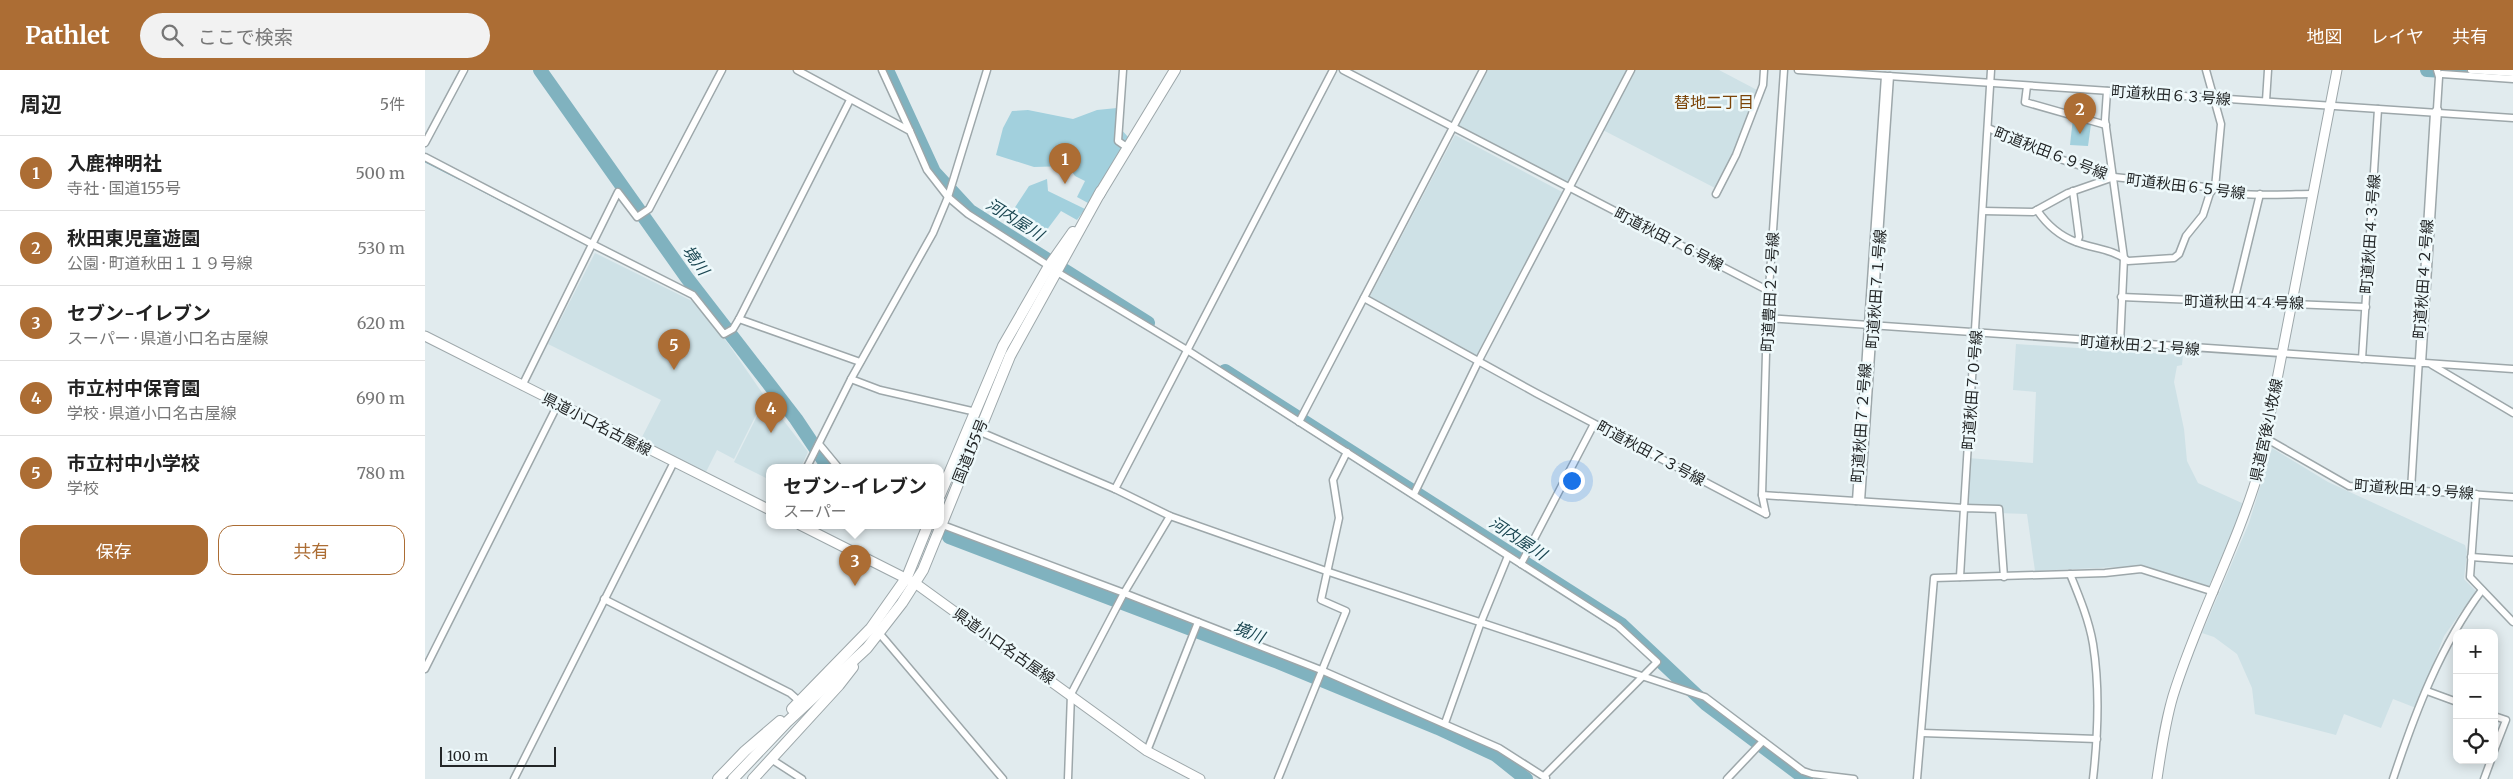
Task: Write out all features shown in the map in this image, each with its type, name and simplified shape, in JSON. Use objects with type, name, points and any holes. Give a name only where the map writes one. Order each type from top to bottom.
[{"type":"highway","name":"国道155号","points":[[944,486],[1003,346],[1072,240],[1175,70]]},
{"type":"highway","name":"国道155号","points":[[944,517],[1010,356],[1053,269]]},
{"type":"highway","name":"国道155号","points":[[733,779],[780,721],[871,628],[911,580],[927,529]]},
{"type":"highway","name":"国道155号","points":[[726,779],[880,634],[939,529]]},
{"type":"highway","points":[[753,779],[839,685],[867,648]]},
{"type":"highway","points":[[718,779],[745,751],[780,721]]},
{"type":"main road","name":"県道宮後小牧線","points":[[2157,779],[2173,697],[2250,501],[2267,439],[2337,70]]},
{"type":"main road","name":"県道小口名古屋線","points":[[425,336],[766,508]]},
{"type":"main road","name":"県道小口名古屋線","points":[[808,529],[911,580],[1071,694],[1147,751],[1196,778]]},
{"type":"street","points":[[425,143],[464,70]]},
{"type":"street","points":[[522,386],[619,192],[637,217],[649,209],[721,70]]},
{"type":"street","points":[[797,70],[910,131]]},
{"type":"street","points":[[882,70],[927,170],[949,197],[968,214],[1414,494],[1622,629],[1657,662],[1545,778],[1499,748],[1445,723],[1321,671],[1125,592],[944,526]]},
{"type":"street","points":[[809,464],[851,379],[933,233],[949,197],[987,70]]},
{"type":"street","points":[[1123,70],[1118,141],[1128,148]]},
{"type":"street","points":[[1115,489],[1333,70]]},
{"type":"street","name":"町道秋田７６号線","points":[[1343,70],[1769,291]]},
{"type":"street","points":[[1299,422],[1483,70]]},
{"type":"street","points":[[1414,494],[1479,360],[1631,70]]},
{"type":"street","points":[[1716,194],[1736,155],[1763,85],[1764,70]]},
{"type":"street","name":"町道豊田２２号線","points":[[1766,514],[1761,495],[1767,318],[1784,70]]},
{"type":"street","name":"町道秋田６３号線","points":[[1798,70],[2513,118]]},
{"type":"street","name":"町道秋田７０号線","points":[[1960,577],[1991,70]]},
{"type":"street","points":[[1983,211],[2033,212],[2037,210],[2059,234],[2077,242],[2119,253],[2127,261],[2173,258],[2179,254],[2186,236],[2203,215],[2210,193],[2215,188],[2222,129],[2206,70]]},
{"type":"street","points":[[2266,102],[2268,70]]},
{"type":"street","points":[[2471,70],[2513,73]]},
{"type":"street","points":[[2440,73],[2513,79]]},
{"type":"street","name":"町道秋田４２号線","points":[[2411,490],[2440,73]]},
{"type":"street","name":"町道秋田７１号線","points":[[1859,501],[1888,76]]},
{"type":"street","points":[[2027,86],[2025,102],[2106,125]]},
{"type":"street","points":[[2107,91],[2106,125],[2124,258],[2120,344]]},
{"type":"street","points":[[425,157],[693,295],[725,334],[733,329],[739,319],[850,100]]},
{"type":"street","name":"町道秋田４３号線","points":[[2362,359],[2378,109]]},
{"type":"street","name":"町道秋田６９号線","points":[[1988,128],[2060,159],[2114,177]]},
{"type":"street","name":"町道秋田６５号線","points":[[2037,210],[2073,191],[2114,177],[2215,188],[2220,191],[2260,194],[2312,194]]},
{"type":"street","points":[[2073,191],[2079,237],[2077,242]]},
{"type":"street","points":[[2234,301],[2260,194]]},
{"type":"street","name":"町道秋田４４号線","points":[[2121,297],[2366,307]]},
{"type":"street","name":"町道秋田７３号線","points":[[1364,298],[1536,393],[1766,514]]},
{"type":"street","name":"町道秋田２１号線","points":[[1767,318],[2513,370]]},
{"type":"street","points":[[739,319],[861,362]]},
{"type":"street","points":[[2431,364],[2513,413]]},
{"type":"street","points":[[851,379],[879,390],[976,412]]},
{"type":"street","points":[[425,669],[558,404]]},
{"type":"street","points":[[1521,564],[1594,424]]},
{"type":"street","points":[[978,431],[1115,489],[1170,516],[1329,572],[1705,697],[1813,777],[1854,779]]},
{"type":"street","name":"町道秋田４９号線","points":[[2267,439],[2349,486],[2513,497]]},
{"type":"street","points":[[819,444],[836,464]]},
{"type":"street","points":[[1277,779],[1346,611],[1321,600],[1329,572],[1339,518],[1333,480],[1347,452]]},
{"type":"street","points":[[514,779],[673,462]]},
{"type":"street","points":[[2476,494],[2470,577],[2513,622]]},
{"type":"street","points":[[1761,495],[1999,509],[2004,577]]},
{"type":"street","points":[[1068,779],[1071,694],[1125,592],[1170,516]]},
{"type":"street","points":[[1445,723],[1481,622],[1508,556]]},
{"type":"street","points":[[2471,557],[2513,560]]},
{"type":"street","points":[[1917,779],[1934,578],[2105,573],[2141,569],[2214,592]]},
{"type":"street","points":[[2070,574],[2082,605],[2093,644],[2097,739],[2093,779]]},
{"type":"street","points":[[2393,779],[2431,678],[2462,616],[2482,590]]},
{"type":"street","points":[[604,599],[790,693],[799,701]]},
{"type":"street","points":[[1147,751],[1197,622]]},
{"type":"street","points":[[880,634],[1003,779]]},
{"type":"street","points":[[2427,691],[2453,701]]},
{"type":"street","points":[[2498,717],[2506,720],[2498,741]]},
{"type":"street","points":[[1922,733],[2097,739]]},
{"type":"street","points":[[1727,779],[1763,741]]},
{"type":"street","points":[[771,759],[802,779]]},
{"type":"street","points":[[2484,779],[2490,764]]},
{"type":"shaded area","points":[[1485,70],[1719,70],[1757,90],[1737,144],[1715,188],[1599,128],[1569,184],[1457,125]]},
{"type":"shaded area","points":[[1117,108],[1118,126],[1129,138],[1088,203],[1077,197],[1085,181],[1075,176],[1068,166],[1034,167],[996,155],[1003,128],[1012,111],[1028,110],[1073,119],[1097,110]]},
{"type":"shaded area","points":[[2073,118],[2091,124],[2088,146],[2070,145]]},
{"type":"shaded area","points":[[1455,135],[1564,193],[1478,358],[1368,300]]},
{"type":"shaded area","points":[[1047,179],[1048,191],[1085,209],[1077,220],[1061,211],[1040,239],[1008,218],[1029,186]]},
{"type":"shaded area","points":[[595,253],[692,301],[727,342],[765,397],[734,459],[717,450],[706,472],[641,439],[661,400],[548,344]]},
{"type":"shaded area","points":[[2016,344],[2183,355],[2182,365],[2177,366],[2174,382],[2184,429],[2187,461],[2198,483],[2244,504],[2209,586],[2138,566],[2035,571],[2027,514],[1966,512],[1968,458],[2033,463],[2036,392],[2013,390]]},
{"type":"shaded area","points":[[766,398],[808,452],[802,464],[766,464],[766,478],[734,462]]},
{"type":"shaded area","points":[[2272,448],[2328,482],[2465,545],[2467,552],[2464,579],[2476,591],[2444,636],[2416,708],[2393,699],[2381,728],[2344,714],[2336,735],[2255,714],[2252,688],[2237,654],[2214,637],[2202,633],[2249,523]]},
{"type":"waterway","name":"境川","points":[[540,70],[687,278],[796,419],[826,464]]},
{"type":"waterway","name":"河内屋川","points":[[887,70],[934,172],[970,211],[1148,323]]},
{"type":"waterway","points":[[2427,70],[2460,72]]},
{"type":"waterway","points":[[425,161],[460,179]]},
{"type":"waterway","points":[[472,185],[616,259]]},
{"type":"waterway","name":"河内屋川","points":[[1225,371],[1622,625],[1706,704],[1806,779]]},
{"type":"waterway","name":"境川","points":[[949,537],[1278,662],[1438,728],[1496,755],[1526,779]]},
{"type":"place","name":"秋田東児童遊園","points":[[2080,134]]},
{"type":"place","name":"入鹿神明社","points":[[1065,184]]},
{"type":"place","name":"市立村中小学校","points":[[674,370]]},
{"type":"place","name":"市立村中保育園","points":[[771,433]]},
{"type":"place","name":"セブン-イレブン","points":[[855,586]]},
{"type":"district","name":"替地二丁目","points":[[1714,102]]}]
